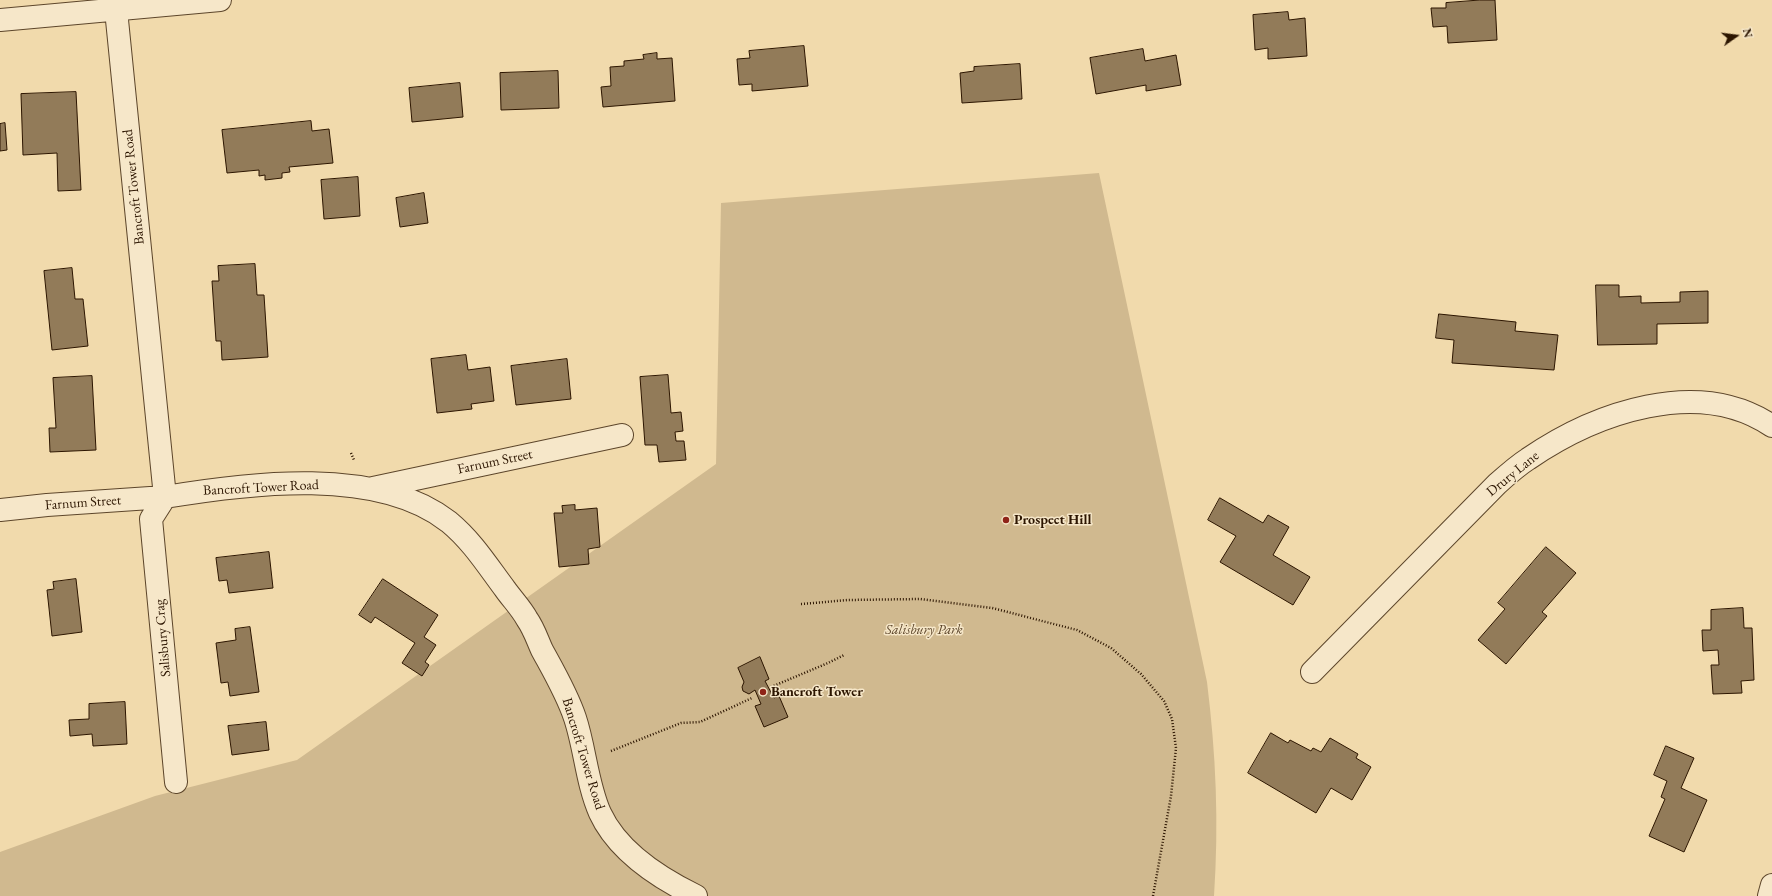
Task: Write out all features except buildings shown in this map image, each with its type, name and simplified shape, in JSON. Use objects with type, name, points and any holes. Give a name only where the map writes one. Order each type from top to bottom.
[{"type":"street","points":[[0,20],[220,0]]},
{"type":"street","name":"Bancroft Tower Road","points":[[116,10],[165,497],[221,489],[278,484],[319,484],[368,489],[399,496],[434,512],[450,523],[476,549],[535,631],[541,647],[557,676],[573,711],[587,762],[593,793],[600,813],[616,838],[632,855],[646,866],[670,882],[696,896]]},
{"type":"street","name":"Drury Lane","points":[[1312,672],[1497,484],[1527,459],[1560,439],[1595,422],[1632,411],[1660,405],[1690,402],[1718,404],[1740,410],[1762,419],[1772,426]]},
{"type":"street","name":"Farnum Street","points":[[368,489],[622,435]]},
{"type":"street","name":"Farnum Street","points":[[0,510],[47,505],[165,497]]},
{"type":"street","name":"Salisbury Crag","points":[[165,497],[152,519],[176,782]]},
{"type":"street","points":[[1769,896],[1772,884]]},
{"type":"path","points":[[801,604],[848,600],[920,599],[992,608],[1077,630],[1111,648],[1141,674],[1164,701],[1172,719],[1176,748],[1171,796],[1153,896]]},
{"type":"path","points":[[771,687],[844,655]]},
{"type":"path","points":[[587,762],[681,723],[700,722],[752,698]]},
{"type":"green space","name":"Salisbury Park","points":[[1099,173],[1207,682],[1213,736],[1216,789],[1216,869],[1214,896],[0,896],[0,852],[155,796],[297,760],[716,464],[721,203]]},
{"type":"place","name":"Prospect Hill","points":[[1006,520]]},
{"type":"place","name":"Bancroft Tower","points":[[763,692]]}]
